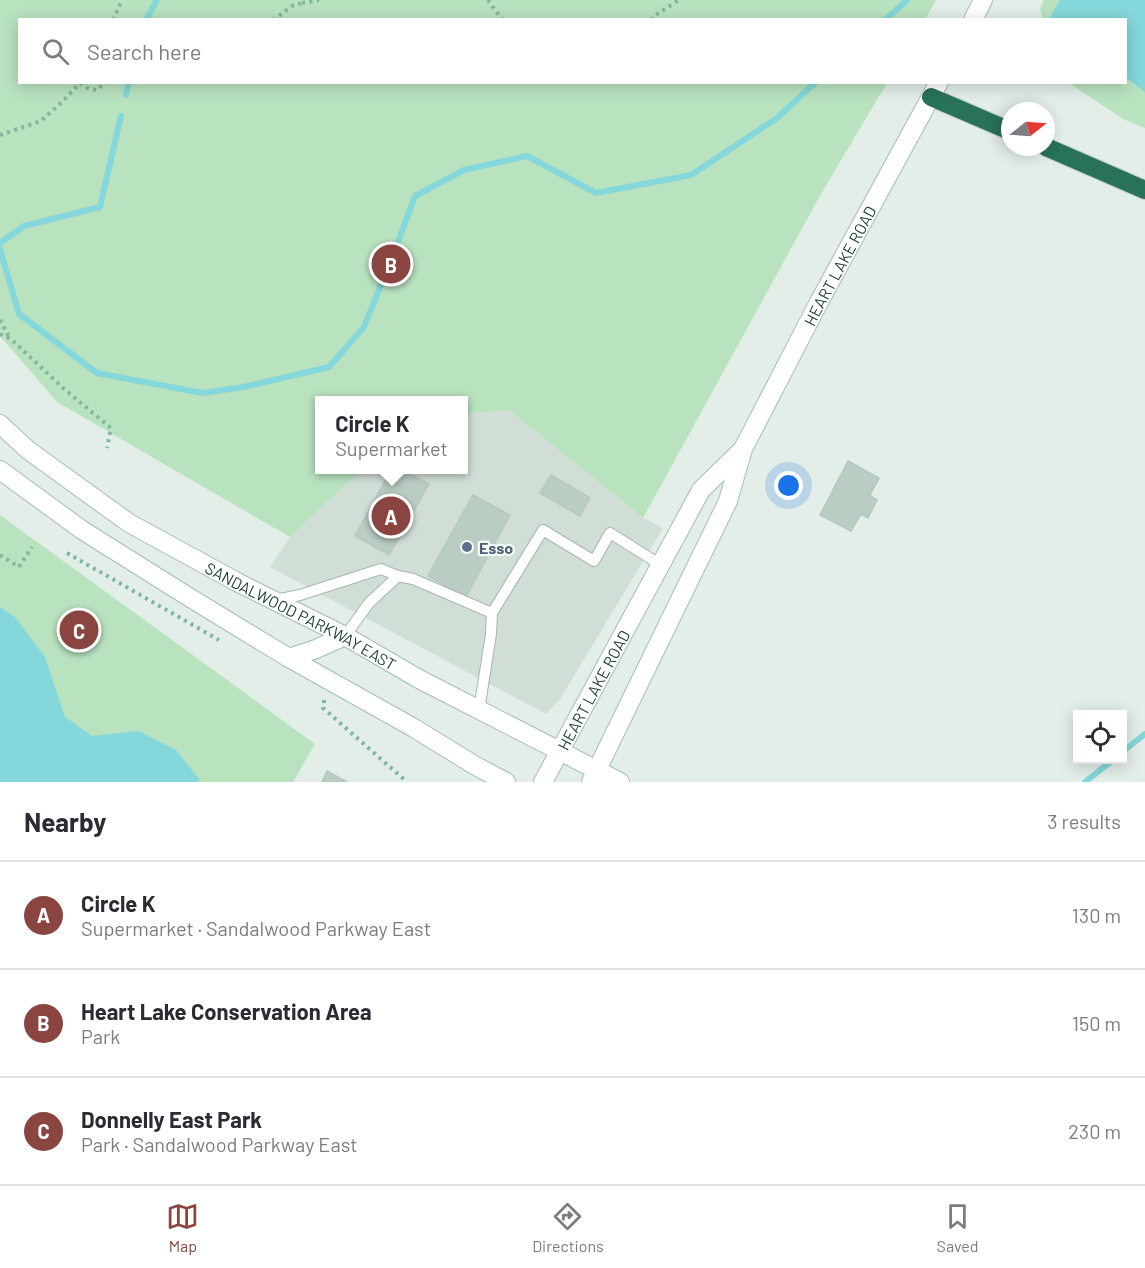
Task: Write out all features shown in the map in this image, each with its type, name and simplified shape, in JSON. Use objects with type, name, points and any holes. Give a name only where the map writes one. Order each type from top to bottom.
[{"type":"highway","points":[[935,90],[1001,126]]},
{"type":"highway","points":[[1055,151],[1145,189]]},
{"type":"main road","points":[[974,18],[983,0]]},
{"type":"main road","name":"HEART LAKE ROAD","points":[[594,776],[728,501],[743,449],[819,302],[935,90]]},
{"type":"main road","name":"SANDALWOOD PARKWAY EAST","points":[[0,424],[28,450],[129,523],[237,582],[345,636],[419,679],[560,750],[594,776],[620,782]]},
{"type":"main road","name":"HEART LAKE ROAD","points":[[543,782],[701,490],[743,449]]},
{"type":"main road","points":[[0,470],[82,530],[289,658],[506,782]]},
{"type":"main road","points":[[289,658],[345,636]]},
{"type":"main road","points":[[474,765],[484,782]]},
{"type":"lane","points":[[479,710],[492,614],[543,530],[594,561],[610,533],[661,566]]},
{"type":"lane","points":[[274,601],[381,569],[413,579],[492,614]]},
{"type":"lane","points":[[345,636],[369,603],[398,576]]},
{"type":"path","points":[[114,18],[123,0]]},
{"type":"path","points":[[276,18],[292,6],[319,0]]},
{"type":"path","points":[[481,0],[491,5]]},
{"type":"path","points":[[488,0],[501,18]]},
{"type":"path","points":[[652,18],[680,0]]},
{"type":"path","points":[[0,135],[41,121],[80,84]]},
{"type":"path","points":[[82,84],[89,89],[98,90],[102,84]]},
{"type":"path","points":[[0,320],[10,339]]},
{"type":"path","points":[[0,334],[10,339],[111,428],[107,448]]},
{"type":"path","points":[[0,555],[19,567],[32,547]]},
{"type":"path","points":[[324,700],[323,708],[407,782]]},
{"type":"shaded area","points":[[509,410],[643,518],[663,528],[560,699],[546,714],[270,567],[290,537],[357,474],[468,474],[468,414]]},
{"type":"green space","points":[[0,0],[936,0],[926,18],[18,18],[18,84],[886,84],[822,192],[643,518],[509,410],[468,414],[468,396],[315,396],[315,474],[357,474],[290,537],[57,402],[0,336]]},
{"type":"green space","points":[[1044,0],[1145,0],[1145,128],[1123,119],[1070,84],[1127,84],[1127,18],[1043,18],[1040,8]]},
{"type":"green space","points":[[0,515],[315,744],[293,782],[0,782]]},
{"type":"water","points":[[1060,0],[1145,0],[1145,92],[1127,79],[1127,18],[1050,18]]},
{"type":"water","points":[[0,607],[15,617],[45,657],[65,717],[92,736],[138,731],[176,750],[199,779],[198,782],[0,782]]},
{"type":"building","points":[[848,461],[879,478],[870,495],[877,500],[868,518],[861,514],[851,531],[820,515]]},
{"type":"building","points":[[389,474],[410,474],[429,484],[389,555],[355,536]]},
{"type":"building","points":[[551,475],[590,498],[580,516],[540,493]]},
{"type":"building","points":[[473,495],[510,515],[466,597],[428,576]]},
{"type":"building","points":[[327,771],[347,782],[322,782]]},
{"type":"waterway","points":[[147,18],[157,0]]},
{"type":"waterway","points":[[887,18],[907,0]]},
{"type":"waterway","points":[[126,95],[129,84]]},
{"type":"waterway","points":[[0,249],[19,314],[97,373],[202,393],[244,387],[329,367],[364,327],[415,196],[464,170],[527,156],[596,193],[691,175],[777,118],[814,84]]},
{"type":"waterway","points":[[0,243],[24,226],[100,207],[121,116]]},
{"type":"waterway","points":[[1127,748],[1145,734]]},
{"type":"waterway","points":[[1085,782],[1108,764]]},
{"type":"place","name":"Heart Lake Conservation Area","points":[[391,264]]},
{"type":"place","name":"Circle K","points":[[391,516]]},
{"type":"place","name":"Esso","points":[[467,547]]},
{"type":"place","name":"Donnelly East Park","points":[[79,630]]}]
